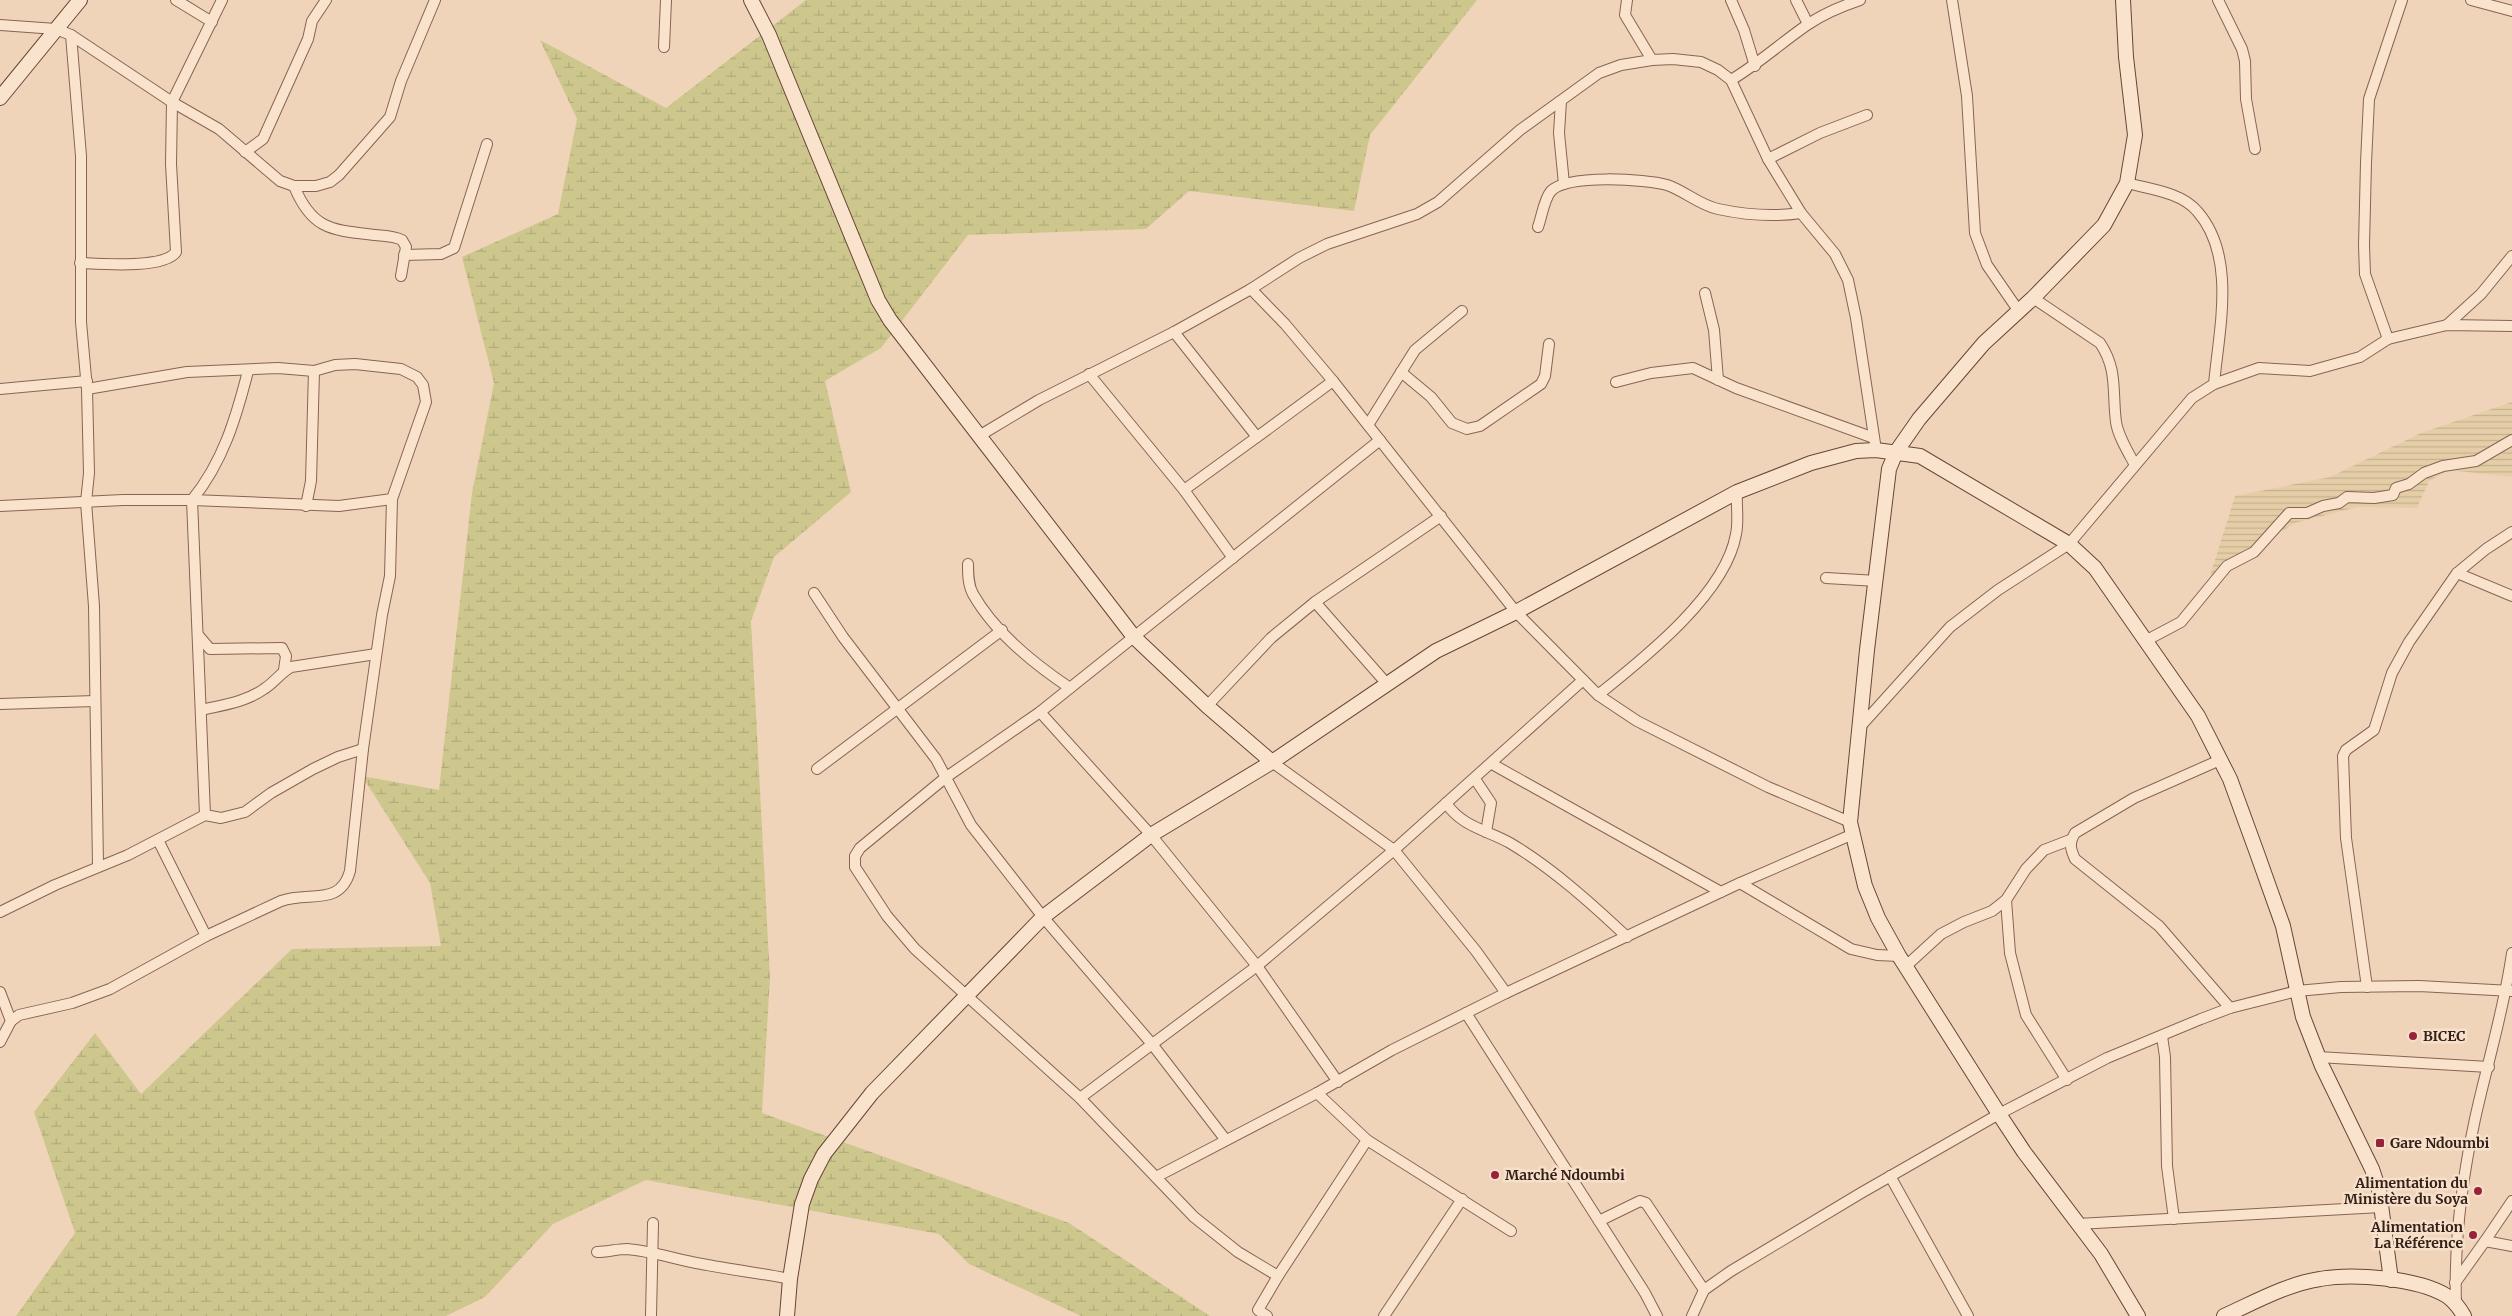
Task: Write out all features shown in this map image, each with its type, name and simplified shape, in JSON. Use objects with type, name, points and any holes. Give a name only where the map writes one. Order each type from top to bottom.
[{"type":"street","points":[[0,98],[80,0]]},
{"type":"street","points":[[176,0],[212,22]]},
{"type":"street","points":[[80,263],[125,264],[163,260],[172,258],[176,252],[171,164],[172,102],[222,0]]},
{"type":"street","points":[[245,152],[263,139],[308,39],[312,21],[326,0]]},
{"type":"street","points":[[0,25],[56,29],[71,35],[116,63],[172,102],[218,129],[280,181],[294,186],[316,186],[330,182],[387,122],[394,109],[401,81],[435,0]]},
{"type":"street","points":[[664,47],[666,0]]},
{"type":"street","points":[[751,0],[773,44],[878,300],[890,320],[1134,637],[1207,706],[1272,762],[1394,850],[1476,951],[1506,993]]},
{"type":"street","points":[[1627,0],[1625,15],[1652,60]]},
{"type":"street","points":[[1731,0],[1744,30],[1755,66]]},
{"type":"street","points":[[1796,0],[1808,24]]},
{"type":"street","points":[[1731,80],[1755,66],[1808,24],[1840,7],[1860,0]]},
{"type":"street","points":[[1952,0],[1967,96],[1975,233],[1987,266],[2018,310]]},
{"type":"street","points":[[2124,0],[2126,57],[2135,135],[2127,183],[2104,225],[2033,298],[1984,343],[1919,419],[1896,452],[1889,469],[1859,728],[1850,829],[1864,886],[1878,918],[1902,961],[2024,1152],[2101,1254],[2138,1316]]},
{"type":"street","points":[[2218,0],[2242,49],[2245,61],[2246,99],[2255,150]]},
{"type":"street","points":[[2388,338],[2365,274],[2366,164],[2369,99],[2402,0]]},
{"type":"street","points":[[2471,0],[2512,11]]},
{"type":"street","points":[[71,35],[81,156],[81,322],[87,385],[89,473],[86,502],[94,606],[98,866]]},
{"type":"street","points":[[979,436],[1039,400],[1174,332],[1251,289],[1299,258],[1327,244],[1417,214],[1438,202],[1520,130],[1598,73],[1621,65],[1673,59],[1701,62],[1718,70],[1731,80],[1768,158],[1801,214],[1835,254],[1848,280],[1856,318],[1875,444]]},
{"type":"street","points":[[1561,101],[1560,146],[1564,184]]},
{"type":"street","points":[[1768,158],[1820,133],[1867,115]]},
{"type":"street","points":[[404,255],[441,254],[454,248],[487,144]]},
{"type":"street","points":[[1538,227],[1548,196],[1557,187],[1564,184],[1609,179],[1636,180],[1668,186],[1696,201],[1717,209],[1778,216],[1801,214]]},
{"type":"street","points":[[2127,183],[2174,196],[2197,210],[2218,246],[2224,284],[2214,384]]},
{"type":"street","points":[[294,186],[302,206],[311,217],[336,229],[398,238],[405,244],[401,276]]},
{"type":"street","points":[[2447,325],[2481,294],[2512,256]]},
{"type":"street","points":[[1251,289],[1285,324],[1333,381],[1516,612],[1598,695],[1637,721],[1850,829]]},
{"type":"street","points":[[1705,293],[1714,330],[1718,380]]},
{"type":"street","points":[[2033,298],[2100,342],[2107,353],[2114,371],[2116,424],[2135,465]]},
{"type":"street","points":[[1368,425],[1414,350],[1462,311]]},
{"type":"street","points":[[1859,728],[1950,628],[1998,590],[2069,544],[2135,465],[2162,437],[2192,398],[2214,384],[2259,368],[2310,371],[2360,357],[2388,338],[2447,325],[2512,326]]},
{"type":"street","points":[[1174,332],[1257,436]]},
{"type":"street","points":[[1401,372],[1431,397],[1452,424],[1467,429],[1480,426],[1540,384],[1545,376],[1549,344]]},
{"type":"street","points":[[0,389],[87,385],[187,372],[248,371],[278,368],[314,371],[335,365],[376,364],[401,369],[417,377],[423,385],[426,402],[392,499],[390,576],[376,654],[363,749],[350,871],[346,884],[338,891],[323,896],[293,897],[281,900],[206,936],[110,989],[72,1003],[19,1015],[11,1021],[0,1042]]},
{"type":"street","points":[[1616,382],[1687,367],[1875,444],[1896,452],[1920,456],[2069,544],[2095,568],[2147,640],[2198,716],[2230,779],[2282,926],[2303,1016],[2318,1057],[2372,1169],[2381,1207],[2391,1280]]},
{"type":"street","points":[[205,815],[192,500],[205,485],[225,447],[248,371]]},
{"type":"street","points":[[306,506],[311,481],[314,371]]},
{"type":"street","points":[[1089,374],[1184,490],[1232,558]]},
{"type":"street","points":[[1184,490],[1333,381]]},
{"type":"street","points":[[1278,1276],[1238,1252],[1194,1217],[1080,1098],[915,949],[893,923],[855,867],[855,856],[860,848],[945,778],[1040,712],[1380,440]]},
{"type":"street","points":[[2147,640],[2181,622],[2227,566],[2254,552],[2289,513],[2307,513],[2323,506],[2339,503],[2348,497],[2374,498],[2393,495],[2396,488],[2409,484],[2424,473],[2443,466],[2476,461],[2512,440]]},
{"type":"street","points":[[787,1316],[790,1278],[802,1204],[811,1179],[824,1154],[872,1093],[966,994],[1043,917],[1151,835],[1272,762],[1436,651],[1516,612],[1736,492],[1811,463],[1856,452],[1875,444]]},
{"type":"street","points":[[1598,695],[1666,637],[1690,613],[1722,573],[1736,534],[1736,492]]},
{"type":"street","points":[[0,506],[192,500],[339,506],[392,499]]},
{"type":"street","points":[[1207,706],[1271,638],[1315,602],[1441,516]]},
{"type":"street","points":[[2367,987],[2346,838],[2343,756],[2346,750],[2374,730],[2392,673],[2409,642],[2457,573],[2486,549],[2512,532]]},
{"type":"street","points":[[968,564],[968,578],[972,593],[1002,630],[1038,666],[1070,688]]},
{"type":"street","points":[[2457,573],[2512,596]]},
{"type":"street","points":[[1826,578],[1877,581]]},
{"type":"street","points":[[814,593],[843,637],[936,759],[971,825],[1043,917],[1152,1044],[1226,1139]]},
{"type":"street","points":[[1315,602],[1388,684]]},
{"type":"street","points":[[817,769],[1002,630]]},
{"type":"street","points":[[198,636],[210,649],[282,648],[286,656],[284,670]]},
{"type":"street","points":[[201,710],[249,698],[265,688],[284,670],[376,654]]},
{"type":"street","points":[[1080,1098],[1257,966],[1394,850],[1584,680]]},
{"type":"street","points":[[0,704],[95,701]]},
{"type":"street","points":[[1040,712],[1151,835],[1257,966],[1338,1082]]},
{"type":"street","points":[[0,912],[98,866],[128,856],[205,815],[221,818],[245,812],[272,793],[313,769],[338,757],[363,749]]},
{"type":"street","points":[[1740,883],[1851,949],[1902,961],[1941,934],[1992,911],[2006,900],[2026,869],[2044,850],[2070,840],[2075,833],[2134,798],[2220,760]]},
{"type":"street","points":[[1492,764],[1721,892]]},
{"type":"street","points":[[1474,779],[1490,803],[1486,832]]},
{"type":"street","points":[[1446,803],[1460,820],[1510,843],[1538,863],[1595,908],[1627,937]]},
{"type":"street","points":[[1156,1177],[1338,1082],[1392,1050],[1506,993],[1627,937],[1850,829]]},
{"type":"street","points":[[158,840],[206,936]]},
{"type":"street","points":[[2070,840],[2070,848],[2075,859],[2159,926],[2230,1008]]},
{"type":"street","points":[[2006,900],[2010,953],[2026,1015],[2067,1080]]},
{"type":"street","points":[[2456,1304],[2455,1283],[2460,1209],[2466,1164],[2475,1119],[2509,990],[2512,953]]},
{"type":"street","points":[[1692,1316],[1704,1290],[1732,1270],[1890,1176],[1999,1114],[2107,1058],[2230,1008],[2297,991],[2418,986],[2509,990]]},
{"type":"street","points":[[0,992],[3,1008],[11,1021]]},
{"type":"street","points":[[1466,1013],[1645,1293],[1657,1316]]},
{"type":"street","points":[[2162,1036],[2165,1057],[2168,1166],[2174,1219]]},
{"type":"street","points":[[2318,1057],[2489,1067]]},
{"type":"street","points":[[1317,1093],[1367,1140],[1511,1231]]},
{"type":"street","points":[[1267,1316],[1258,1310],[1278,1276],[1367,1140]]},
{"type":"street","points":[[1890,1176],[1968,1316]]},
{"type":"street","points":[[1384,1316],[1462,1199]]},
{"type":"street","points":[[1599,1222],[1640,1201],[1646,1203],[1704,1290]]},
{"type":"street","points":[[2455,1283],[2512,1201]]},
{"type":"street","points":[[2078,1224],[2381,1207]]},
{"type":"street","points":[[651,1316],[653,1223]]},
{"type":"street","points":[[2485,1241],[2512,1246]]},
{"type":"street","points":[[597,1252],[610,1252],[618,1249],[652,1253],[700,1264],[790,1278]]},
{"type":"street","points":[[2224,1316],[2278,1292],[2319,1279],[2350,1277],[2391,1280],[2424,1286],[2447,1296],[2456,1304],[2464,1316]]},
{"type":"shaded area","points":[[2512,402],[2512,477],[2449,470],[2429,481],[2417,508],[2357,507],[2295,523],[2210,576],[2235,496],[2330,477],[2421,433]]},
{"type":"green space","points":[[806,0],[1477,0],[1370,135],[1354,211],[1189,191],[1146,229],[968,235],[881,348],[825,381],[851,492],[774,557],[751,621],[770,978],[762,1113],[1069,1223],[1210,1316],[1081,1316],[969,1264],[939,1234],[646,1180],[553,1224],[485,1297],[446,1316],[16,1316],[75,1233],[34,1112],[95,1033],[141,1094],[292,949],[441,946],[430,883],[362,776],[439,790],[472,493],[494,383],[462,257],[558,214],[577,119],[540,40],[666,108]]},
{"type":"place","name":"BICEC","points":[[2413,1036]]},
{"type":"place","name":"Gare Ndoumbi","points":[[2380,1143]]},
{"type":"place","name":"Marché Ndoumbi","points":[[1495,1175]]},
{"type":"place","name":"Alimentation du Ministère du Soya","points":[[2478,1191]]},
{"type":"place","name":"Alimentation La Référence","points":[[2473,1235]]}]
